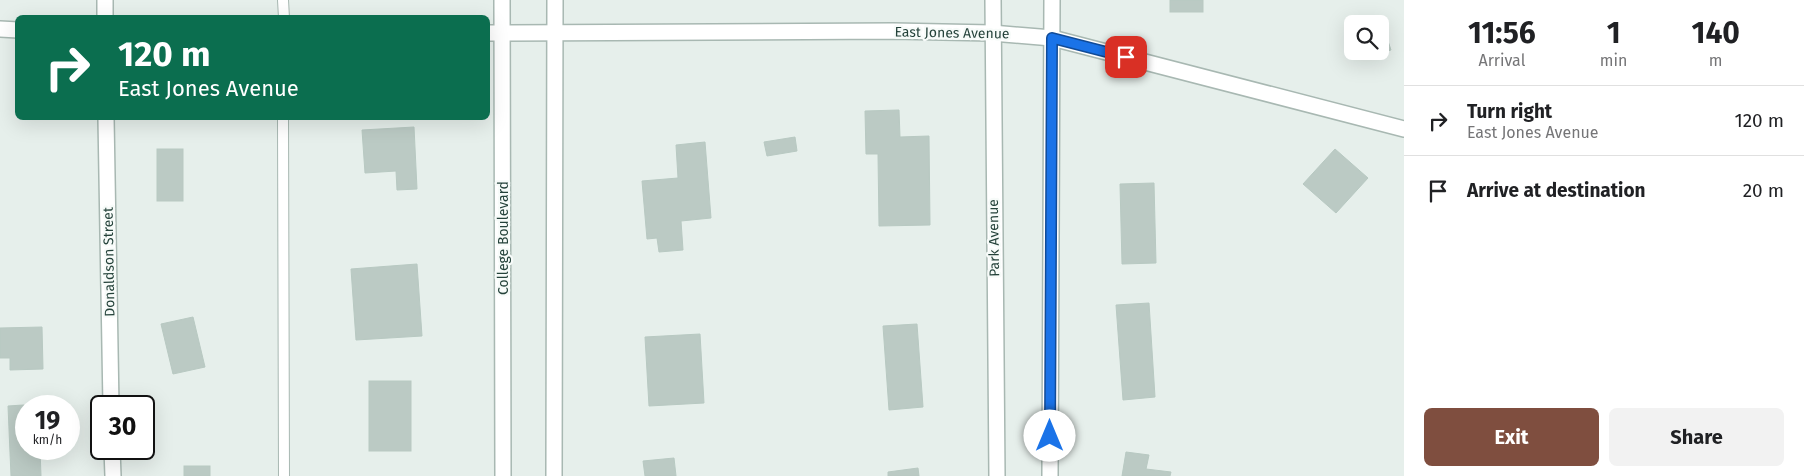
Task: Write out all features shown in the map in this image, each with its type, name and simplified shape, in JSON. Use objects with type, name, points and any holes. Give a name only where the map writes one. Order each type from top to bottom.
[{"type":"street","points":[[105,0],[105,15]]},
{"type":"street","name":"College Boulevard","points":[[502,0],[495,33],[503,476]]},
{"type":"street","points":[[554,476],[555,0]]},
{"type":"street","name":"Park Avenue","points":[[992,0],[997,476]]},
{"type":"street","points":[[1050,476],[1052,0]]},
{"type":"street","points":[[0,30],[15,30]]},
{"type":"street","name":"East Jones Avenue","points":[[495,33],[893,31],[992,33],[1052,38],[1404,129]]},
{"type":"street","name":"Donaldson Street","points":[[106,120],[111,395]]},
{"type":"street","points":[[112,460],[112,476]]},
{"type":"lane","points":[[284,0],[284,15]]},
{"type":"lane","points":[[283,120],[284,476]]},
{"type":"building","points":[[1170,0],[1203,0],[1203,12],[1170,12]]},
{"type":"building","points":[[899,110],[900,137],[929,136],[930,225],[879,226],[878,154],[866,154],[865,111]]},
{"type":"building","points":[[414,127],[417,189],[397,190],[396,171],[365,173],[362,130]]},
{"type":"building","points":[[795,137],[797,151],[767,156],[764,142]]},
{"type":"building","points":[[705,142],[711,218],[681,221],[683,250],[659,252],[657,238],[647,239],[642,181],[678,178],[676,145]]},
{"type":"building","points":[[157,149],[183,149],[183,201],[157,201]]},
{"type":"building","points":[[1335,149],[1368,178],[1336,213],[1303,184]]},
{"type":"building","points":[[1154,183],[1156,263],[1122,264],[1120,184]]},
{"type":"building","points":[[417,264],[422,336],[356,340],[351,269]]},
{"type":"building","points":[[1149,303],[1155,397],[1123,400],[1116,305]]},
{"type":"building","points":[[193,317],[205,367],[173,374],[161,324]]},
{"type":"building","points":[[917,324],[923,407],[889,410],[883,326]]},
{"type":"building","points":[[42,327],[43,369],[10,370],[10,358],[0,358],[0,328]]},
{"type":"building","points":[[700,334],[704,403],[649,406],[645,337]]},
{"type":"building","points":[[369,381],[411,381],[411,451],[369,451]]},
{"type":"building","points":[[8,406],[15,406],[15,460],[40,460],[41,476],[11,476]]},
{"type":"building","points":[[1126,452],[1149,455],[1146,469],[1171,472],[1170,476],[1122,476]]},
{"type":"building","points":[[674,458],[676,476],[645,476],[643,461]]},
{"type":"building","points":[[184,466],[210,466],[210,476],[184,476]]},
{"type":"building","points":[[918,468],[919,476],[888,476],[888,472]]},
{"type":"route","points":[[1050,436],[1052,38],[1126,57]]}]
